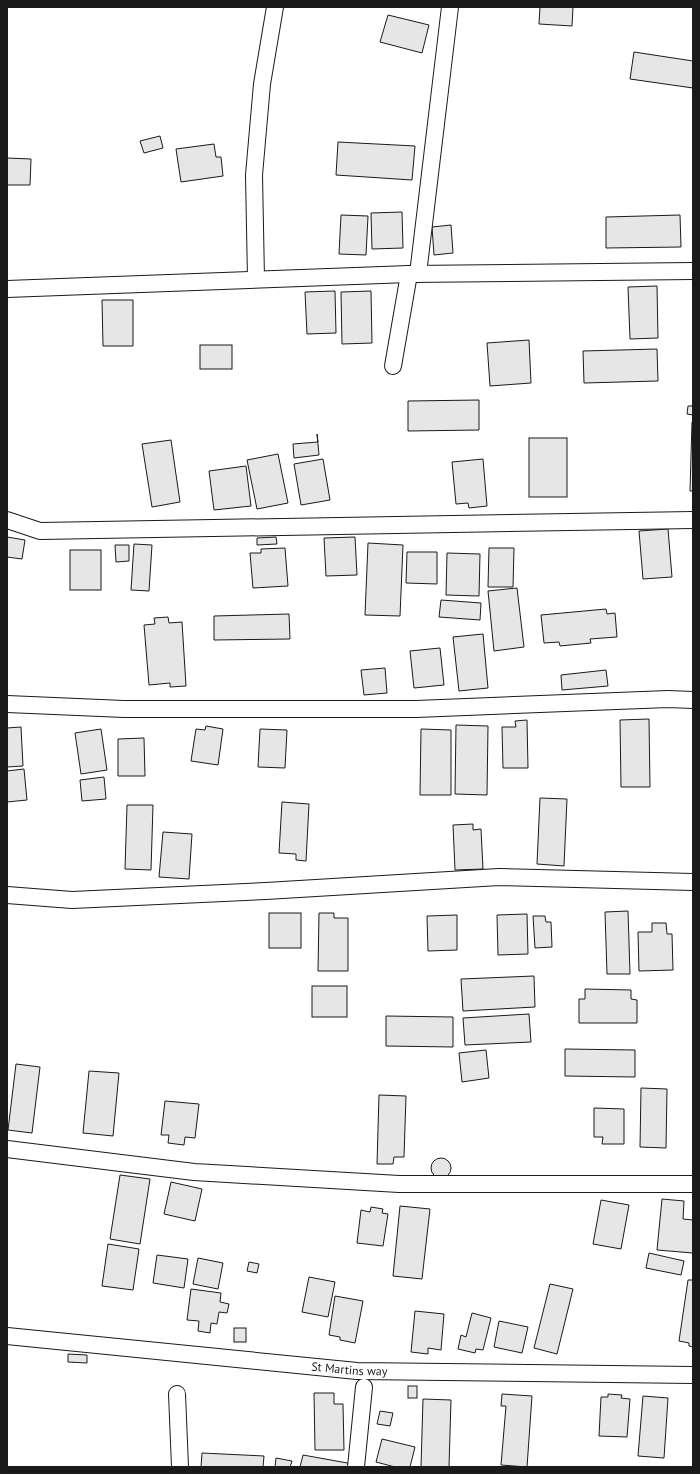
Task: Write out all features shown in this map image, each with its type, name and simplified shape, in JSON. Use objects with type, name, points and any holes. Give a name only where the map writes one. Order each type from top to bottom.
[{"type":"street","points":[[256,279],[254,175],[262,84],[275,7]]},
{"type":"street","points":[[393,366],[413,274],[450,7]]},
{"type":"street","points":[[7,289],[413,274],[693,271]]},
{"type":"street","points":[[7,520],[40,532],[693,520]]},
{"type":"street","points":[[7,704],[124,708],[416,709],[668,699],[693,700]]},
{"type":"street","points":[[7,895],[72,900],[499,878],[693,882]]},
{"type":"street","points":[[7,1149],[194,1172],[399,1184],[693,1184]]},
{"type":"street","name":"St Martins way","points":[[7,1336],[357,1371],[693,1375]]},
{"type":"street","points":[[356,1467],[364,1387]]},
{"type":"street","points":[[177,1394],[180,1467]]},
{"type":"building","points":[[540,7],[573,7],[572,26],[539,24]]},
{"type":"building","points":[[388,15],[429,25],[422,53],[380,42]]},
{"type":"building","points":[[634,52],[693,61],[693,88],[630,79]]},
{"type":"building","points":[[160,136],[163,148],[144,153],[140,141]]},
{"type":"building","points":[[338,142],[415,146],[412,180],[336,175]]},
{"type":"building","points":[[214,144],[216,157],[221,157],[223,176],[181,182],[176,149]]},
{"type":"building","points":[[7,158],[31,159],[30,185],[7,185]]},
{"type":"building","points":[[402,212],[403,248],[372,249],[371,213]]},
{"type":"building","points":[[341,215],[368,216],[366,255],[339,254]]},
{"type":"building","points":[[680,215],[681,247],[606,248],[606,217]]},
{"type":"building","points":[[451,225],[453,253],[434,255],[432,227]]},
{"type":"building","points":[[657,286],[658,338],[630,339],[628,287]]},
{"type":"building","points":[[335,291],[336,333],[307,334],[305,292]]},
{"type":"building","points":[[371,291],[372,343],[342,344],[341,292]]},
{"type":"building","points":[[102,300],[133,300],[133,346],[103,346]]},
{"type":"building","points":[[529,340],[531,383],[490,386],[487,343]]},
{"type":"building","points":[[200,345],[232,345],[232,369],[200,369]]},
{"type":"building","points":[[657,349],[658,381],[584,383],[583,351]]},
{"type":"building","points":[[479,400],[479,430],[408,431],[408,401]]},
{"type":"building","points":[[688,406],[693,406],[693,415],[687,414]]},
{"type":"building","points":[[692,422],[693,491],[690,491]]},
{"type":"building","points":[[529,438],[567,438],[567,497],[529,497]]},
{"type":"building","points":[[171,440],[180,502],[152,507],[142,444]]},
{"type":"building","points":[[318,442],[319,455],[294,458],[293,444]]},
{"type":"building","points":[[278,454],[288,503],[257,509],[247,460]]},
{"type":"building","points":[[323,459],[330,500],[301,505],[294,464]]},
{"type":"building","points":[[483,459],[487,506],[469,508],[468,503],[456,504],[452,462]]},
{"type":"building","points":[[246,466],[251,506],[214,510],[209,471]]},
{"type":"building","points":[[668,529],[672,577],[643,579],[639,531]]},
{"type":"building","points":[[7,537],[25,540],[22,559],[7,557]]},
{"type":"building","points":[[276,537],[277,544],[257,545],[257,538]]},
{"type":"building","points":[[355,537],[357,575],[326,576],[324,538]]},
{"type":"building","points":[[368,543],[403,545],[400,616],[365,615]]},
{"type":"building","points":[[134,544],[152,545],[149,591],[131,590]]},
{"type":"building","points":[[115,545],[129,545],[129,561],[116,562]]},
{"type":"building","points":[[285,548],[288,586],[253,588],[250,553],[261,553],[261,549]]},
{"type":"building","points":[[489,548],[514,548],[513,587],[488,587]]},
{"type":"building","points":[[70,550],[101,550],[101,590],[70,590]]},
{"type":"building","points":[[407,552],[437,552],[437,584],[406,583]]},
{"type":"building","points":[[447,553],[480,554],[479,596],[446,595]]},
{"type":"building","points":[[517,588],[524,647],[494,651],[488,591]]},
{"type":"building","points":[[441,600],[481,603],[480,620],[439,617]]},
{"type":"building","points":[[606,609],[607,614],[615,613],[617,637],[590,639],[591,643],[560,646],[559,642],[544,643],[541,615]]},
{"type":"building","points":[[289,614],[290,639],[214,640],[214,616]]},
{"type":"building","points":[[168,617],[169,623],[182,622],[186,686],[170,687],[170,683],[149,685],[144,625],[155,624],[154,618]]},
{"type":"building","points":[[483,634],[488,688],[459,691],[453,637]]},
{"type":"building","points":[[440,648],[444,685],[414,688],[410,651]]},
{"type":"building","points":[[385,668],[387,693],[364,695],[361,670]]},
{"type":"building","points":[[606,670],[608,686],[562,690],[561,675]]},
{"type":"building","points":[[649,719],[650,787],[621,787],[620,720]]},
{"type":"building","points":[[527,720],[528,768],[503,768],[502,727],[516,727],[515,721]]},
{"type":"building","points":[[456,725],[488,726],[487,795],[455,794]]},
{"type":"building","points":[[206,726],[223,729],[218,765],[191,761],[196,729],[205,730]]},
{"type":"building","points":[[21,727],[23,766],[7,767],[7,728]]},
{"type":"building","points":[[101,729],[107,770],[81,774],[75,733]]},
{"type":"building","points":[[260,729],[287,730],[285,768],[258,767]]},
{"type":"building","points":[[421,729],[451,730],[451,795],[420,795]]},
{"type":"building","points":[[144,738],[145,776],[118,776],[118,739]]},
{"type":"building","points":[[24,769],[27,800],[7,802],[7,771]]},
{"type":"building","points":[[104,777],[106,799],[82,801],[80,780]]},
{"type":"building","points":[[540,798],[567,799],[564,866],[537,864]]},
{"type":"building","points":[[282,802],[309,804],[306,861],[296,860],[296,854],[279,853]]},
{"type":"building","points":[[127,805],[153,805],[151,870],[125,869]]},
{"type":"building","points":[[473,824],[473,830],[481,829],[483,869],[455,870],[453,825]]},
{"type":"building","points":[[163,832],[192,834],[189,879],[159,877]]},
{"type":"building","points":[[628,911],[630,974],[607,974],[605,912]]},
{"type":"building","points":[[269,913],[301,913],[301,948],[269,948]]},
{"type":"building","points":[[319,913],[334,913],[334,918],[348,918],[348,971],[318,971]]},
{"type":"building","points":[[527,914],[528,954],[498,955],[497,915]]},
{"type":"building","points":[[457,915],[457,950],[428,951],[427,916]]},
{"type":"building","points":[[533,916],[545,916],[546,922],[551,922],[552,947],[535,948]]},
{"type":"building","points":[[652,923],[666,923],[667,934],[672,934],[673,970],[639,971],[638,932],[652,932]]},
{"type":"building","points":[[534,976],[535,1007],[463,1011],[461,979]]},
{"type":"building","points":[[312,986],[347,986],[347,1017],[312,1017]]},
{"type":"building","points":[[585,989],[631,990],[631,999],[637,1000],[637,1023],[579,1023],[579,999],[585,999]]},
{"type":"building","points":[[529,1014],[531,1042],[465,1045],[463,1018]]},
{"type":"building","points":[[386,1016],[453,1017],[453,1047],[386,1046]]},
{"type":"building","points":[[565,1049],[635,1050],[635,1077],[565,1076]]},
{"type":"building","points":[[486,1050],[489,1078],[462,1082],[459,1053]]},
{"type":"building","points":[[16,1064],[40,1067],[32,1133],[8,1130]]},
{"type":"building","points":[[89,1071],[119,1073],[113,1136],[83,1133]]},
{"type":"building","points":[[641,1088],[667,1089],[666,1148],[640,1147]]},
{"type":"building","points":[[379,1095],[406,1096],[404,1157],[394,1157],[393,1164],[377,1164]]},
{"type":"building","points":[[165,1101],[199,1104],[195,1138],[185,1137],[184,1145],[168,1143],[169,1135],[161,1135]]},
{"type":"building","points":[[594,1108],[624,1109],[624,1144],[602,1144],[603,1137],[594,1137]]},
{"type":"building","points":[[441,1158],[448,1161],[451,1168],[448,1175],[441,1178],[434,1175],[431,1168],[434,1161]]},
{"type":"building","points":[[120,1175],[150,1179],[140,1244],[110,1239]]},
{"type":"building","points":[[171,1182],[202,1189],[195,1221],[164,1214]]},
{"type":"building","points":[[662,1199],[684,1201],[683,1219],[693,1220],[693,1253],[657,1250]]},
{"type":"building","points":[[601,1200],[629,1205],[621,1249],[593,1244]]},
{"type":"building","points":[[400,1206],[430,1209],[422,1279],[393,1276]]},
{"type":"building","points":[[371,1207],[383,1209],[382,1213],[388,1214],[383,1246],[357,1243],[361,1210],[370,1212]]},
{"type":"building","points":[[108,1244],[139,1249],[133,1290],[102,1286]]},
{"type":"building","points":[[649,1253],[684,1261],[681,1275],[646,1268]]},
{"type":"building","points":[[157,1255],[188,1259],[184,1288],[153,1283]]},
{"type":"building","points":[[198,1258],[223,1263],[218,1289],[193,1284]]},
{"type":"building","points":[[249,1262],[259,1264],[257,1273],[247,1271]]},
{"type":"building","points":[[309,1277],[335,1282],[328,1317],[302,1312]]},
{"type":"building","points":[[688,1280],[693,1280],[693,1347],[689,1346],[689,1343],[679,1341]]},
{"type":"building","points":[[550,1284],[573,1289],[557,1354],[534,1348]]},
{"type":"building","points":[[191,1289],[221,1293],[220,1302],[229,1304],[227,1313],[219,1312],[217,1324],[211,1323],[210,1333],[198,1331],[199,1321],[187,1320]]},
{"type":"building","points":[[335,1296],[363,1301],[355,1343],[340,1340],[340,1337],[329,1335]]},
{"type":"building","points":[[415,1311],[444,1314],[441,1350],[428,1348],[428,1354],[411,1352]]},
{"type":"building","points":[[472,1313],[491,1318],[483,1350],[476,1349],[475,1353],[458,1349],[461,1335],[466,1337]]},
{"type":"building","points":[[499,1321],[528,1327],[522,1353],[494,1347]]},
{"type":"building","points":[[234,1328],[246,1328],[246,1342],[234,1342]]},
{"type":"building","points":[[68,1354],[87,1355],[87,1363],[68,1362]]},
{"type":"building","points":[[408,1386],[417,1386],[417,1398],[408,1398]]},
{"type":"building","points":[[314,1393],[334,1393],[334,1404],[343,1404],[344,1450],[315,1450]]},
{"type":"building","points":[[502,1394],[532,1396],[527,1467],[501,1465],[506,1406],[501,1406]]},
{"type":"building","points":[[608,1394],[622,1395],[621,1398],[630,1399],[627,1437],[599,1436],[601,1397],[608,1397]]},
{"type":"building","points":[[643,1396],[668,1398],[664,1458],[638,1456]]},
{"type":"building","points":[[423,1399],[451,1400],[449,1467],[421,1467]]},
{"type":"building","points":[[380,1411],[393,1413],[390,1426],[377,1424]]},
{"type":"building","points":[[382,1439],[415,1447],[410,1467],[395,1467],[376,1462]]},
{"type":"building","points":[[202,1453],[264,1456],[263,1467],[201,1467]]},
{"type":"building","points":[[303,1455],[353,1464],[352,1467],[300,1467]]},
{"type":"building","points":[[276,1458],[292,1461],[290,1467],[275,1467]]}]
